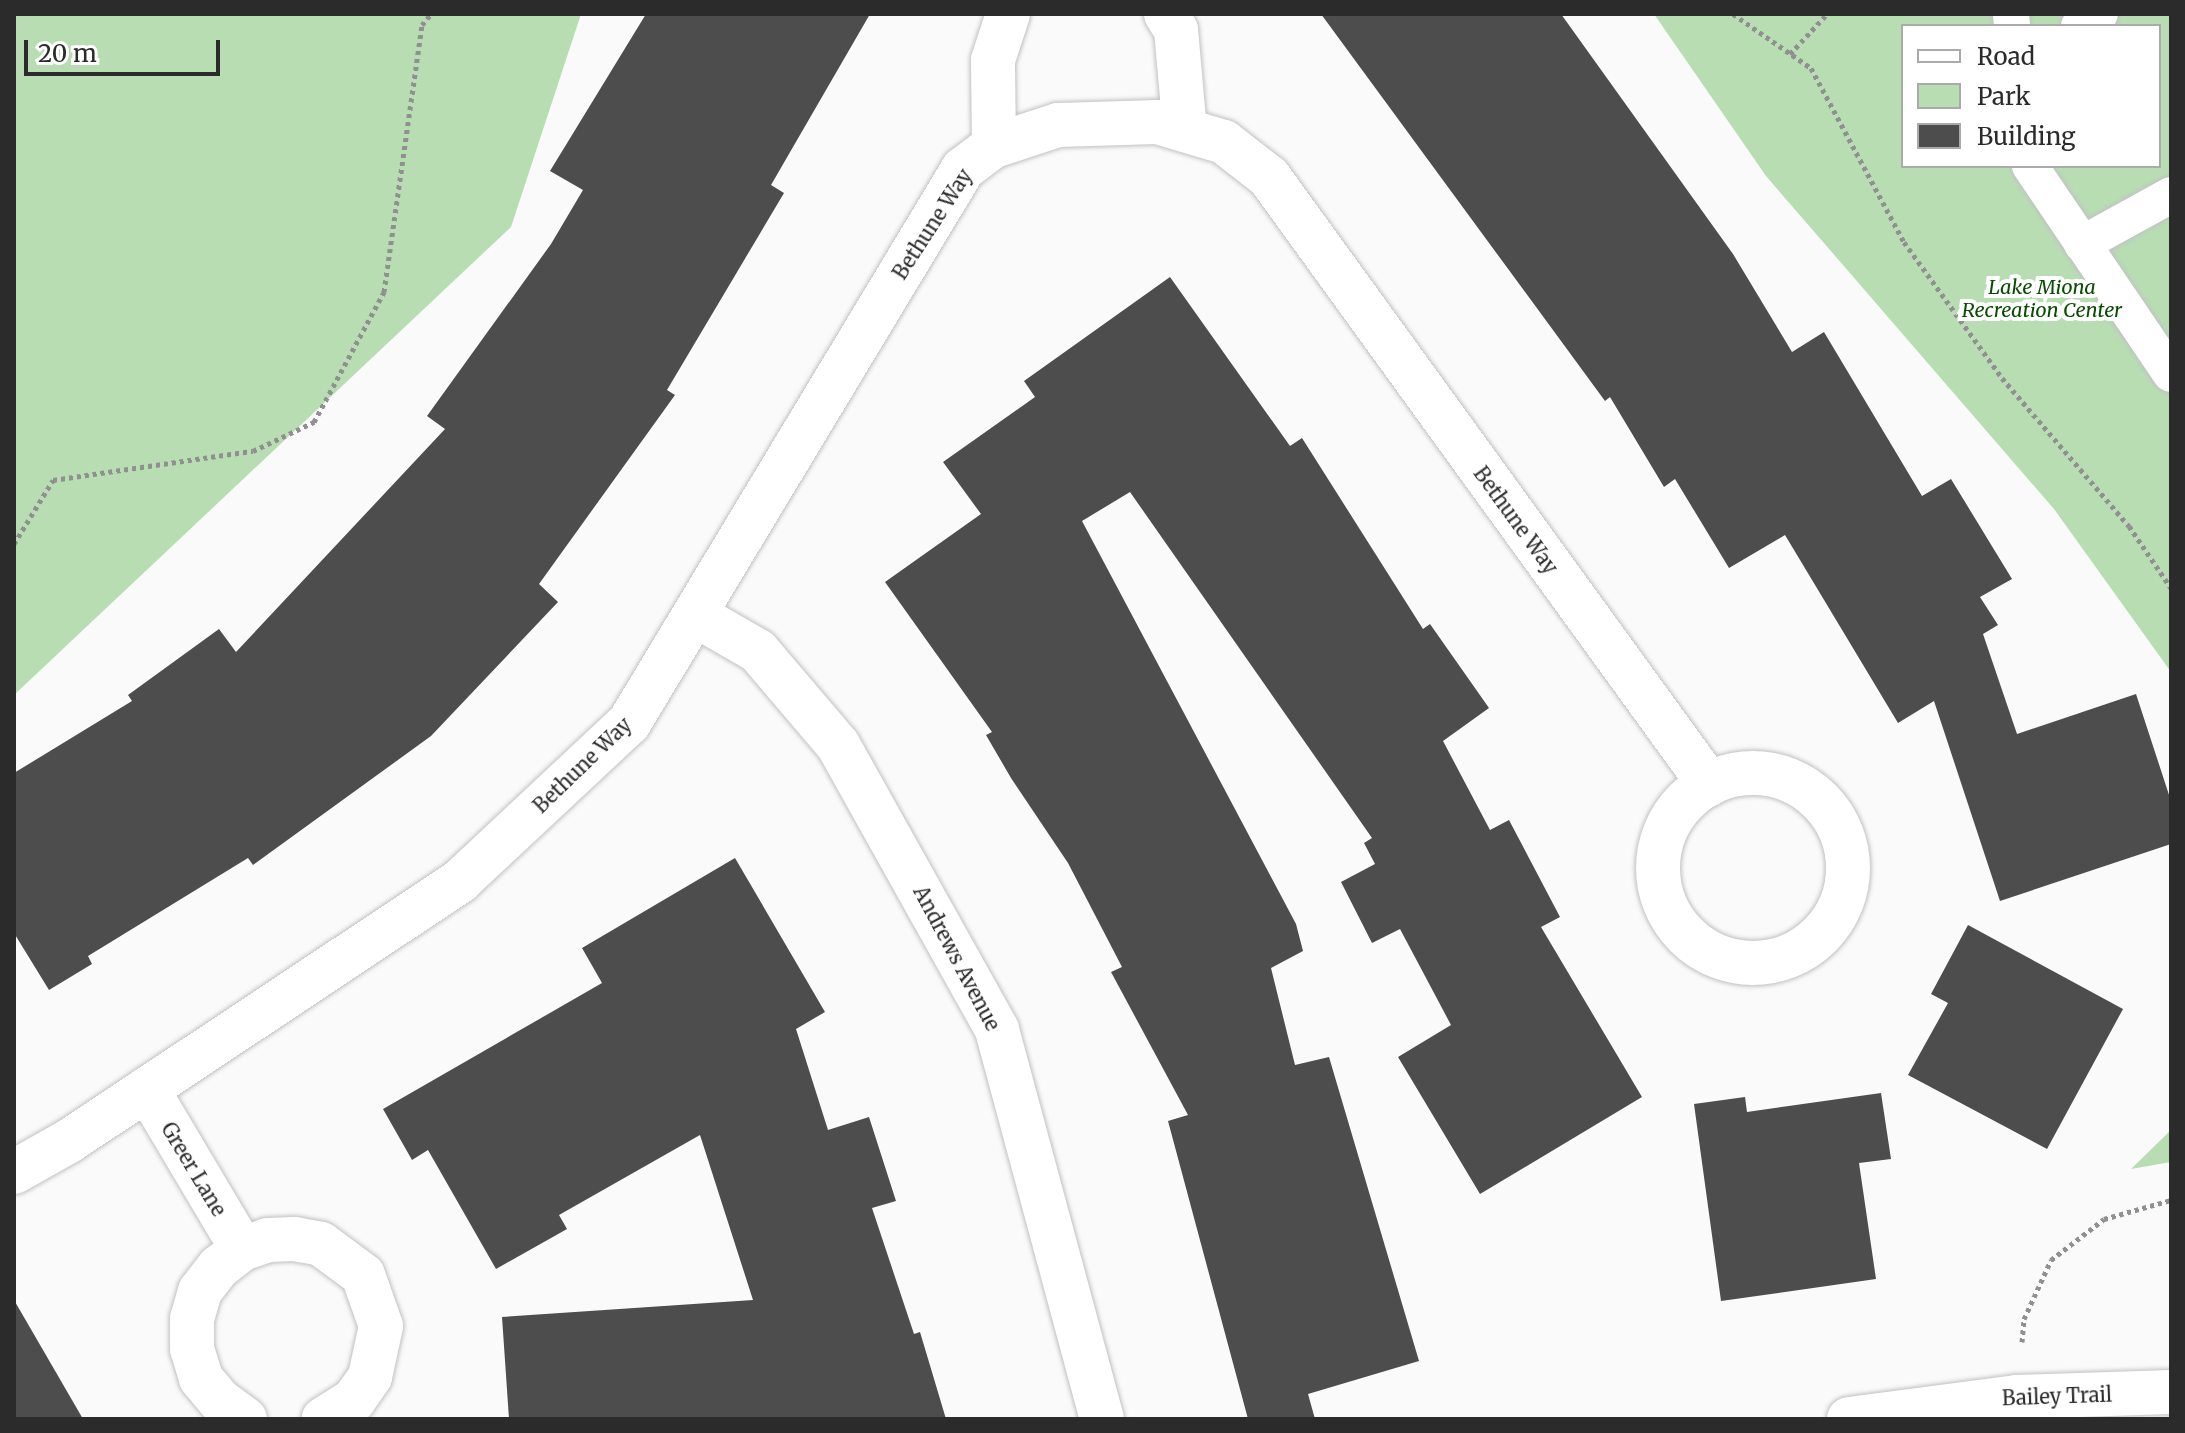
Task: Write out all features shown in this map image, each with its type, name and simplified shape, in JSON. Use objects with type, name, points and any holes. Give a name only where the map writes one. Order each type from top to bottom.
[{"type":"street","points":[[994,146],[993,60],[1008,14]]},
{"type":"street","points":[[1166,14],[1176,30],[1185,130]]},
{"type":"street","name":"Bethune Way","points":[[14,1172],[147,1089],[460,881],[629,723],[697,616],[963,169],[994,146],[1058,125],[1157,122],[1224,142],[1269,177],[1709,784]]},
{"type":"street","name":"Andrews Avenue","points":[[697,616],[758,651],[838,745],[997,1030],[1102,1419]]},
{"type":"street","points":[[1735,775],[1788,779],[1831,811],[1849,861],[1847,887],[1821,935],[1797,952],[1769,961],[1739,962],[1711,954],[1668,912],[1659,884],[1659,854],[1668,826],[1685,802],[1709,784],[1735,775]]},
{"type":"street","name":"Greer Lane","points":[[147,1089],[242,1249]]},
{"type":"street","points":[[245,1419],[220,1401],[201,1378],[192,1349],[192,1319],[200,1291],[242,1249],[268,1240],[321,1244],[363,1275],[376,1300],[381,1326],[370,1377],[354,1400],[324,1419]]},
{"type":"street","name":"Bailey Trail","points":[[1849,1419],[2017,1397],[2171,1392]]},
{"type":"lane","points":[[2082,24],[2100,14]]},
{"type":"lane","points":[[2031,168],[2171,374]]},
{"type":"lane","points":[[2082,244],[2171,195]]},
{"type":"path","points":[[14,544],[53,480],[253,451],[314,422],[384,292],[422,25],[431,14]]},
{"type":"path","points":[[1733,14],[1811,68],[1904,242],[2002,378],[2129,526],[2171,588]]},
{"type":"path","points":[[1790,54],[1827,14]]},
{"type":"path","points":[[2017,1397],[2024,1319],[2051,1260],[2104,1219],[2171,1200]]},
{"type":"green space","points":[[14,14],[581,14],[511,227],[14,695]]},
{"type":"green space","name":"Lake Miona Recreation Center","points":[[1654,14],[2171,14],[2171,672],[2054,509],[1766,176]]},
{"type":"green space","points":[[2171,1130],[2171,1162],[2131,1169]]},
{"type":"building","points":[[646,14],[870,14],[771,185],[784,193],[667,390],[675,395],[539,584],[558,602],[431,736],[253,865],[248,858],[88,956],[92,964],[49,990],[14,933],[14,773],[132,701],[128,695],[219,629],[236,652],[445,429],[427,416],[551,244],[583,190],[550,171]]},
{"type":"building","points":[[1321,14],[1561,14],[1733,254],[1792,352],[1824,332],[1922,496],[1951,479],[2012,579],[1980,597],[1998,625],[1983,634],[2017,734],[2136,694],[2171,801],[2171,844],[2000,901],[1934,701],[1898,723],[1785,535],[1729,568],[1675,479],[1664,487],[1610,397],[1605,401]]},
{"type":"building","points":[[1170,277],[1290,446],[1302,438],[1423,629],[1430,624],[1489,708],[1443,741],[1490,830],[1509,820],[1560,917],[1541,927],[1642,1097],[1480,1194],[1398,1057],[1451,1025],[1400,929],[1372,943],[1341,882],[1375,864],[1364,843],[1372,838],[1130,492],[1082,521],[1296,924],[1303,951],[1271,968],[1295,1065],[1329,1057],[1419,1361],[1308,1394],[1315,1419],[1248,1419],[1168,1121],[1188,1115],[1111,972],[1122,967],[1068,863],[986,735],[992,732],[885,582],[981,514],[943,462],[1035,397],[1024,381]]},
{"type":"building","points":[[735,858],[825,1012],[796,1029],[828,1130],[869,1117],[896,1201],[872,1208],[914,1334],[920,1332],[946,1419],[509,1419],[502,1317],[753,1300],[700,1135],[559,1215],[567,1229],[496,1269],[428,1150],[412,1160],[383,1109],[602,983],[582,948]]},
{"type":"building","points":[[1968,925],[2123,1009],[2047,1149],[1908,1075],[1948,1003],[1931,994]]},
{"type":"building","points":[[1881,1093],[1891,1159],[1859,1163],[1876,1279],[1721,1301],[1694,1104],[1745,1097],[1747,1112]]},
{"type":"building","points":[[14,1300],[83,1419],[14,1419]]}]
